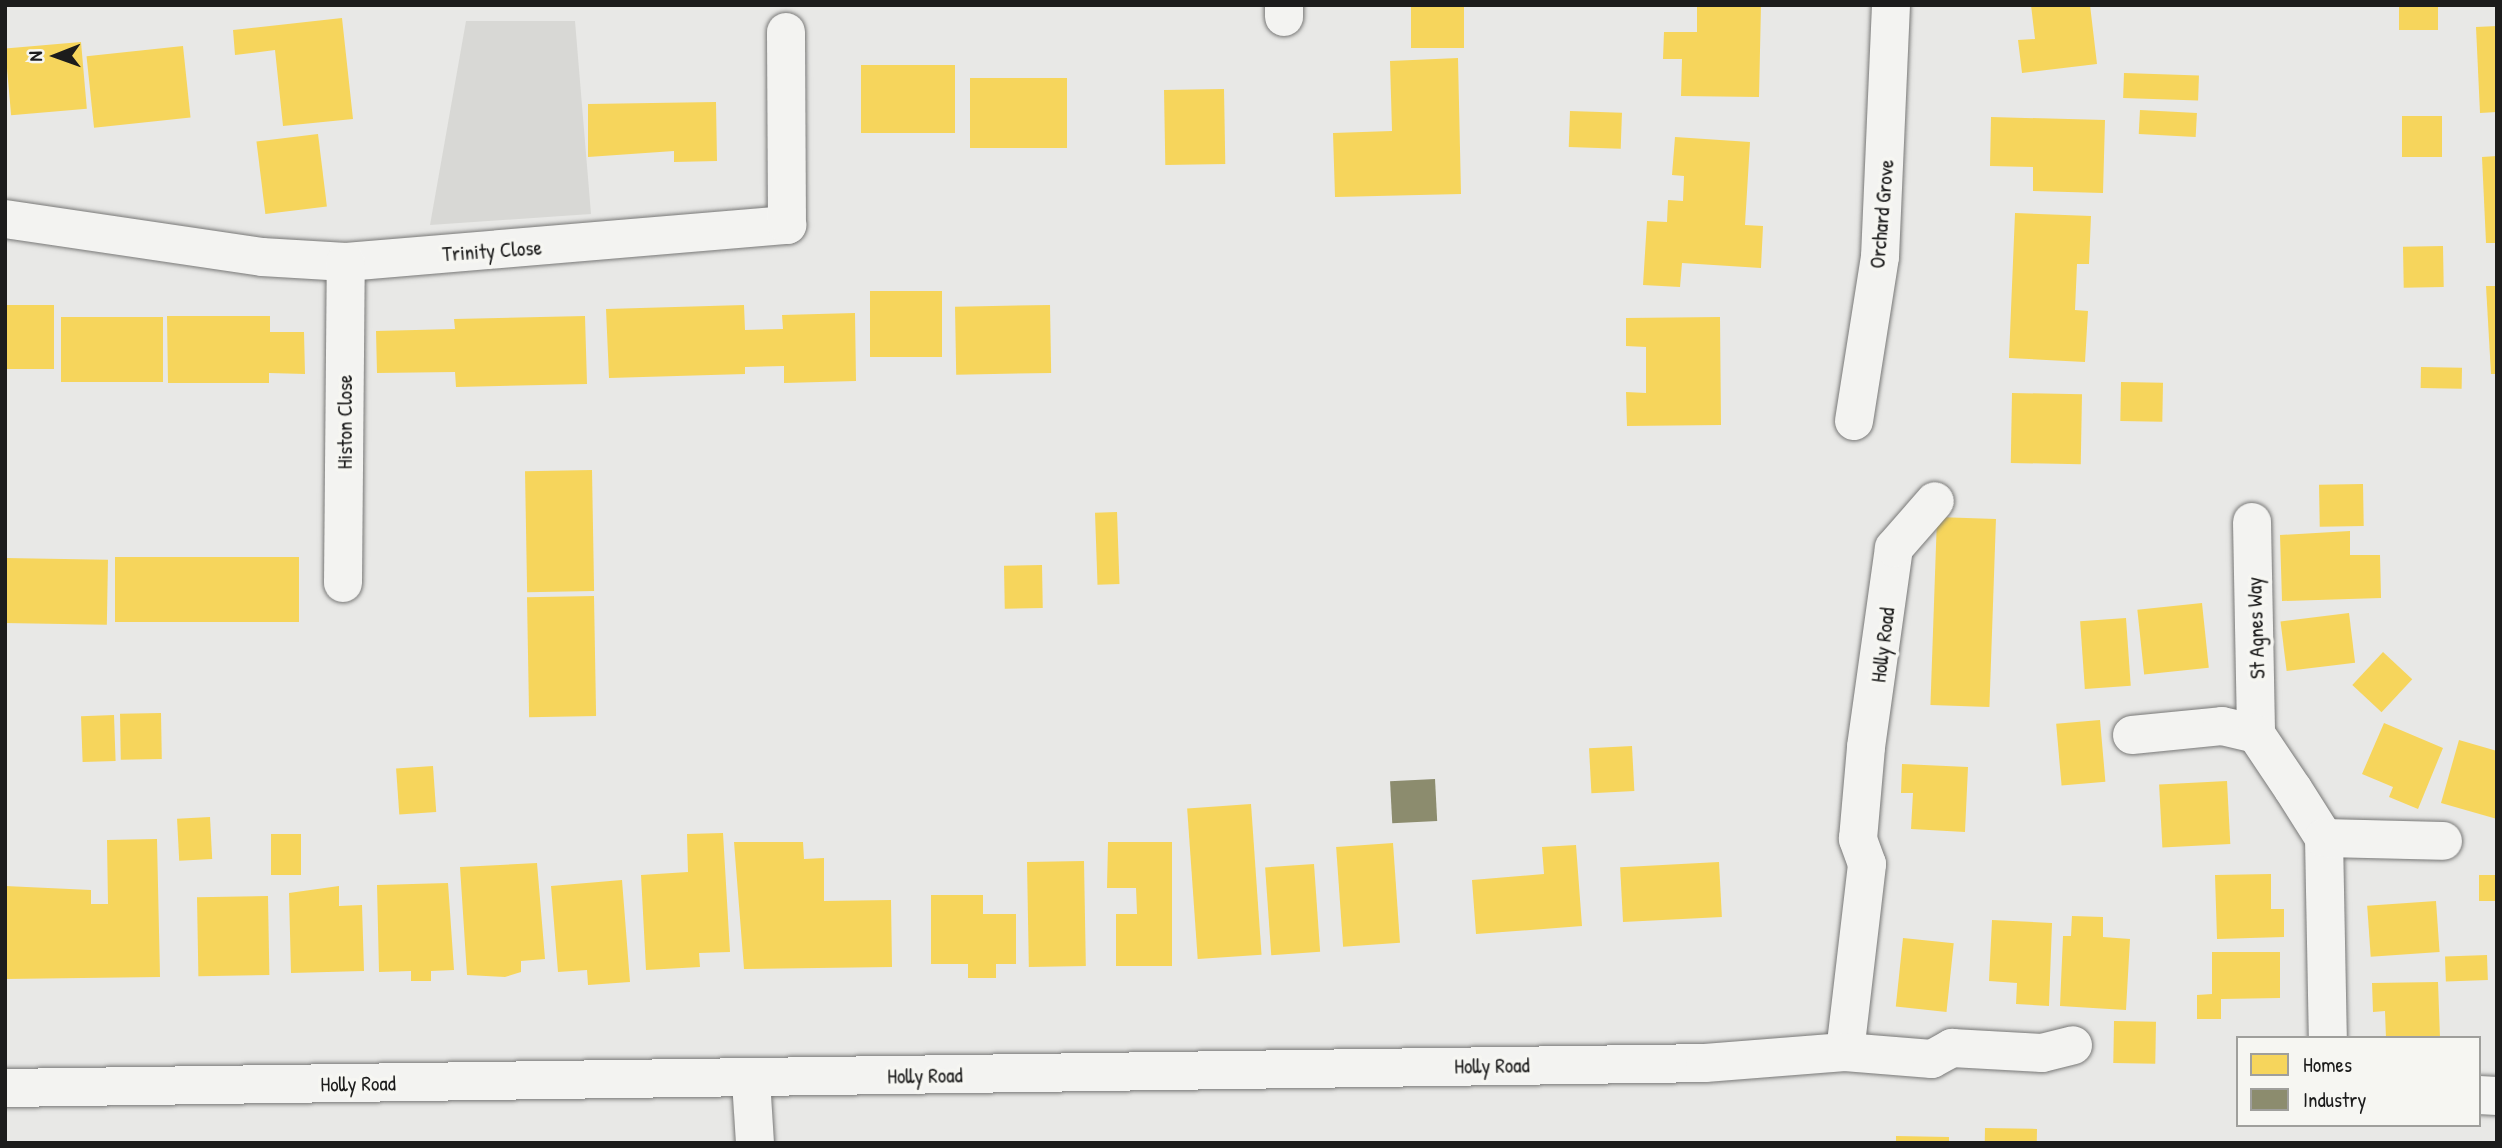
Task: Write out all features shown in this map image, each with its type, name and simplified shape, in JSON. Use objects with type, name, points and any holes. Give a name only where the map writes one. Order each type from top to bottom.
[{"type":"street","name":"Orchard Grove","points":[[1854,421],[1880,257],[1891,5]]},
{"type":"street","name":"Trinity Close","points":[[5,219],[286,260],[346,262],[787,225],[786,32]]},
{"type":"street","name":"Histon Close","points":[[344,583],[346,262]]},
{"type":"street","name":"Holly Road","points":[[1844,1052],[1867,864],[1858,839],[1866,747],[1894,548],[1935,501]]},
{"type":"street","name":"St Agnes Way","points":[[2252,522],[2256,734]]},
{"type":"street","points":[[2132,735],[2222,726],[2256,734],[2324,838],[2328,1036]]},
{"type":"street","points":[[2324,838],[2443,841]]},
{"type":"street","name":"Holly Road","points":[[5,1088],[751,1080],[1705,1063],[1844,1052],[1932,1059],[1952,1048],[2042,1053],[2073,1045]]},
{"type":"street","points":[[751,1080],[755,1143]]},
{"type":"shaded area","points":[[466,21],[575,21],[591,214],[430,225]]},
{"type":"building: Homes","points":[[1411,5],[1464,5],[1464,48],[1411,48]]},
{"type":"building: Homes","points":[[1697,5],[1761,5],[1759,97],[1681,96],[1682,59],[1663,59],[1664,32],[1697,32]]},
{"type":"building: Homes","points":[[2031,5],[2090,5],[2097,64],[2022,73],[2018,40],[2035,39]]},
{"type":"building: Homes","points":[[2399,5],[2438,5],[2438,30],[2399,30]]},
{"type":"building: Homes","points":[[342,18],[353,119],[283,126],[275,50],[235,55],[233,30]]},
{"type":"building: Homes","points":[[2497,26],[2497,112],[2480,113],[2476,27]]},
{"type":"building: Homes","points":[[81,42],[87,109],[11,115],[5,49]]},
{"type":"building: Homes","points":[[183,46],[191,118],[94,128],[87,56]]},
{"type":"building: Homes","points":[[1458,58],[1461,194],[1335,197],[1333,133],[1392,131],[1390,61]]},
{"type":"building: Homes","points":[[861,65],[955,65],[955,133],[861,133]]},
{"type":"building: Homes","points":[[2124,73],[2199,76],[2198,101],[2123,98]]},
{"type":"building: Homes","points":[[970,78],[1067,78],[1067,148],[970,148]]},
{"type":"building: Homes","points":[[1224,89],[1225,164],[1165,165],[1164,90]]},
{"type":"building: Homes","points":[[716,102],[717,161],[674,162],[674,151],[588,157],[588,104]]},
{"type":"building: Homes","points":[[2140,110],[2197,113],[2196,137],[2139,134]]},
{"type":"building: Homes","points":[[1570,111],[1622,113],[1621,149],[1569,147]]},
{"type":"building: Homes","points":[[2402,116],[2442,116],[2442,157],[2402,157]]},
{"type":"building: Homes","points":[[1991,117],[2105,120],[2103,193],[2033,191],[2033,167],[1990,166]]},
{"type":"building: Homes","points":[[318,134],[327,206],[265,214],[256,142]]},
{"type":"building: Homes","points":[[1675,137],[1750,142],[1745,225],[1763,226],[1761,268],[1682,263],[1680,287],[1643,285],[1647,221],[1667,222],[1668,200],[1683,201],[1684,176],[1672,175]]},
{"type":"building: Homes","points":[[2497,156],[2497,243],[2486,243],[2482,157]]},
{"type":"building: Homes","points":[[2015,213],[2091,216],[2089,264],[2077,264],[2075,310],[2088,311],[2085,362],[2009,358]]},
{"type":"building: Homes","points":[[2443,246],[2444,287],[2404,288],[2403,247]]},
{"type":"building: Homes","points":[[2486,286],[2497,286],[2497,374],[2491,374]]},
{"type":"building: Homes","points":[[870,291],[942,291],[942,357],[870,357]]},
{"type":"building: Homes","points":[[5,305],[54,305],[54,369],[5,369]]},
{"type":"building: Homes","points":[[744,305],[745,330],[783,329],[782,315],[855,313],[856,381],[784,383],[784,366],[745,367],[745,374],[609,378],[606,309]]},
{"type":"building: Homes","points":[[1050,305],[1051,373],[956,375],[955,307]]},
{"type":"building: Homes","points":[[167,316],[270,316],[270,332],[304,332],[305,374],[269,373],[269,383],[168,383]]},
{"type":"building: Homes","points":[[585,316],[587,384],[456,387],[455,372],[377,373],[376,331],[455,329],[454,319]]},
{"type":"building: Homes","points":[[61,317],[163,317],[163,382],[61,382]]},
{"type":"building: Homes","points":[[1720,317],[1721,425],[1627,426],[1626,392],[1646,393],[1646,347],[1626,346],[1626,318]]},
{"type":"building: Homes","points":[[2421,367],[2462,368],[2462,389],[2421,388]]},
{"type":"building: Homes","points":[[2121,382],[2163,383],[2162,422],[2120,421]]},
{"type":"building: Homes","points":[[2012,393],[2082,394],[2081,464],[2011,463]]},
{"type":"building: Homes","points":[[592,470],[594,591],[527,592],[525,471]]},
{"type":"building: Homes","points":[[2363,484],[2364,526],[2320,527],[2319,485]]},
{"type":"building: Homes","points":[[1117,512],[1120,584],[1098,585],[1095,513]]},
{"type":"building: Homes","points":[[1937,517],[1996,519],[1989,707],[1930,705]]},
{"type":"building: Homes","points":[[2350,531],[2350,555],[2380,555],[2381,598],[2282,601],[2280,535]]},
{"type":"building: Homes","points":[[115,557],[299,557],[299,622],[115,622]]},
{"type":"building: Homes","points":[[5,558],[108,560],[107,625],[5,623]]},
{"type":"building: Homes","points":[[1042,565],[1043,608],[1005,609],[1004,566]]},
{"type":"building: Homes","points":[[594,596],[596,716],[529,717],[527,597]]},
{"type":"building: Homes","points":[[2202,603],[2209,668],[2144,674],[2137,610]]},
{"type":"building: Homes","points":[[2349,613],[2355,663],[2287,671],[2281,621]]},
{"type":"building: Homes","points":[[2126,618],[2131,686],[2085,689],[2080,621]]},
{"type":"building: Homes","points":[[2383,652],[2412,679],[2382,712],[2352,685]]},
{"type":"building: Homes","points":[[161,713],[162,759],[121,760],[120,714]]},
{"type":"building: Homes","points":[[114,715],[116,761],[83,762],[81,716]]},
{"type":"building: Homes","points":[[2100,720],[2105,782],[2062,786],[2056,724]]},
{"type":"building: Homes","points":[[2384,723],[2443,748],[2418,809],[2389,797],[2393,787],[2362,774]]},
{"type":"building: Homes","points":[[2459,740],[2497,751],[2497,819],[2441,803]]},
{"type":"building: Homes","points":[[1632,746],[1634,791],[1591,793],[1589,748]]},
{"type":"building: Homes","points":[[1902,764],[1968,767],[1965,832],[1911,829],[1913,793],[1901,793]]},
{"type":"building: Homes","points":[[433,766],[436,812],[399,814],[396,769]]},
{"type":"building: Homes","points":[[2227,781],[2230,844],[2162,847],[2159,785]]},
{"type":"building: Homes","points":[[1251,804],[1262,955],[1198,959],[1187,808]]},
{"type":"building: Homes","points":[[210,817],[212,859],[179,861],[177,819]]},
{"type":"building: Homes","points":[[723,833],[730,952],[699,953],[700,967],[646,970],[641,875],[688,872],[687,834]]},
{"type":"building: Homes","points":[[271,834],[301,834],[301,875],[271,875]]},
{"type":"building: Homes","points":[[157,839],[160,977],[5,979],[5,886],[91,890],[91,904],[108,904],[107,840]]},
{"type":"building: Homes","points":[[734,842],[803,842],[804,859],[824,858],[824,901],[891,900],[892,967],[744,969]]},
{"type":"building: Homes","points":[[1108,842],[1172,842],[1172,966],[1116,966],[1116,914],[1137,914],[1136,888],[1107,888]]},
{"type":"building: Homes","points":[[1393,843],[1400,943],[1343,947],[1336,847]]},
{"type":"building: Homes","points":[[1576,845],[1582,926],[1476,934],[1472,880],[1544,874],[1542,847]]},
{"type":"building: Homes","points":[[1084,861],[1086,966],[1029,967],[1027,862]]},
{"type":"building: Homes","points":[[1719,862],[1722,917],[1623,922],[1620,867]]},
{"type":"building: Homes","points":[[537,863],[545,959],[521,961],[521,972],[505,977],[467,975],[460,867]]},
{"type":"building: Homes","points":[[1314,864],[1320,952],[1271,955],[1265,867]]},
{"type":"building: Homes","points":[[2271,874],[2271,909],[2284,909],[2284,937],[2217,939],[2215,875]]},
{"type":"building: Homes","points":[[2479,875],[2497,875],[2497,901],[2479,901]]},
{"type":"building: Homes","points":[[622,880],[630,982],[588,985],[587,970],[558,972],[551,886]]},
{"type":"building: Homes","points":[[448,883],[454,970],[431,971],[431,981],[411,981],[411,971],[379,972],[377,885]]},
{"type":"building: Homes","points":[[339,886],[339,906],[362,905],[364,971],[291,973],[289,893]]},
{"type":"building: Homes","points":[[931,895],[983,895],[983,914],[1016,914],[1016,964],[996,964],[996,978],[968,978],[968,964],[931,964]]},
{"type":"building: Homes","points":[[268,896],[269,975],[198,976],[197,897]]},
{"type":"building: Homes","points":[[2436,901],[2440,952],[2371,957],[2367,906]]},
{"type":"building: Homes","points":[[2072,916],[2103,917],[2103,937],[2130,939],[2126,1010],[2060,1006],[2063,936],[2071,936]]},
{"type":"building: Homes","points":[[1992,920],[2052,923],[2049,1006],[2016,1004],[2017,983],[1989,981]]},
{"type":"building: Homes","points":[[1903,938],[1954,943],[1947,1012],[1896,1007]]},
{"type":"building: Homes","points":[[2212,952],[2280,952],[2280,998],[2221,999],[2221,1019],[2197,1019],[2197,995],[2212,994]]},
{"type":"building: Homes","points":[[2487,955],[2488,980],[2446,981],[2445,956]]},
{"type":"building: Homes","points":[[2438,982],[2440,1036],[2386,1036],[2385,1011],[2373,1012],[2372,983]]},
{"type":"building: Homes","points":[[2114,1021],[2156,1022],[2155,1064],[2113,1063]]},
{"type":"building: Homes","points":[[1985,1128],[2037,1129],[2037,1143],[1985,1143]]},
{"type":"building: Homes","points":[[1896,1136],[1949,1137],[1949,1143],[1896,1143]]},
{"type":"building: Industry","points":[[1435,779],[1437,821],[1392,823],[1390,781]]}]
